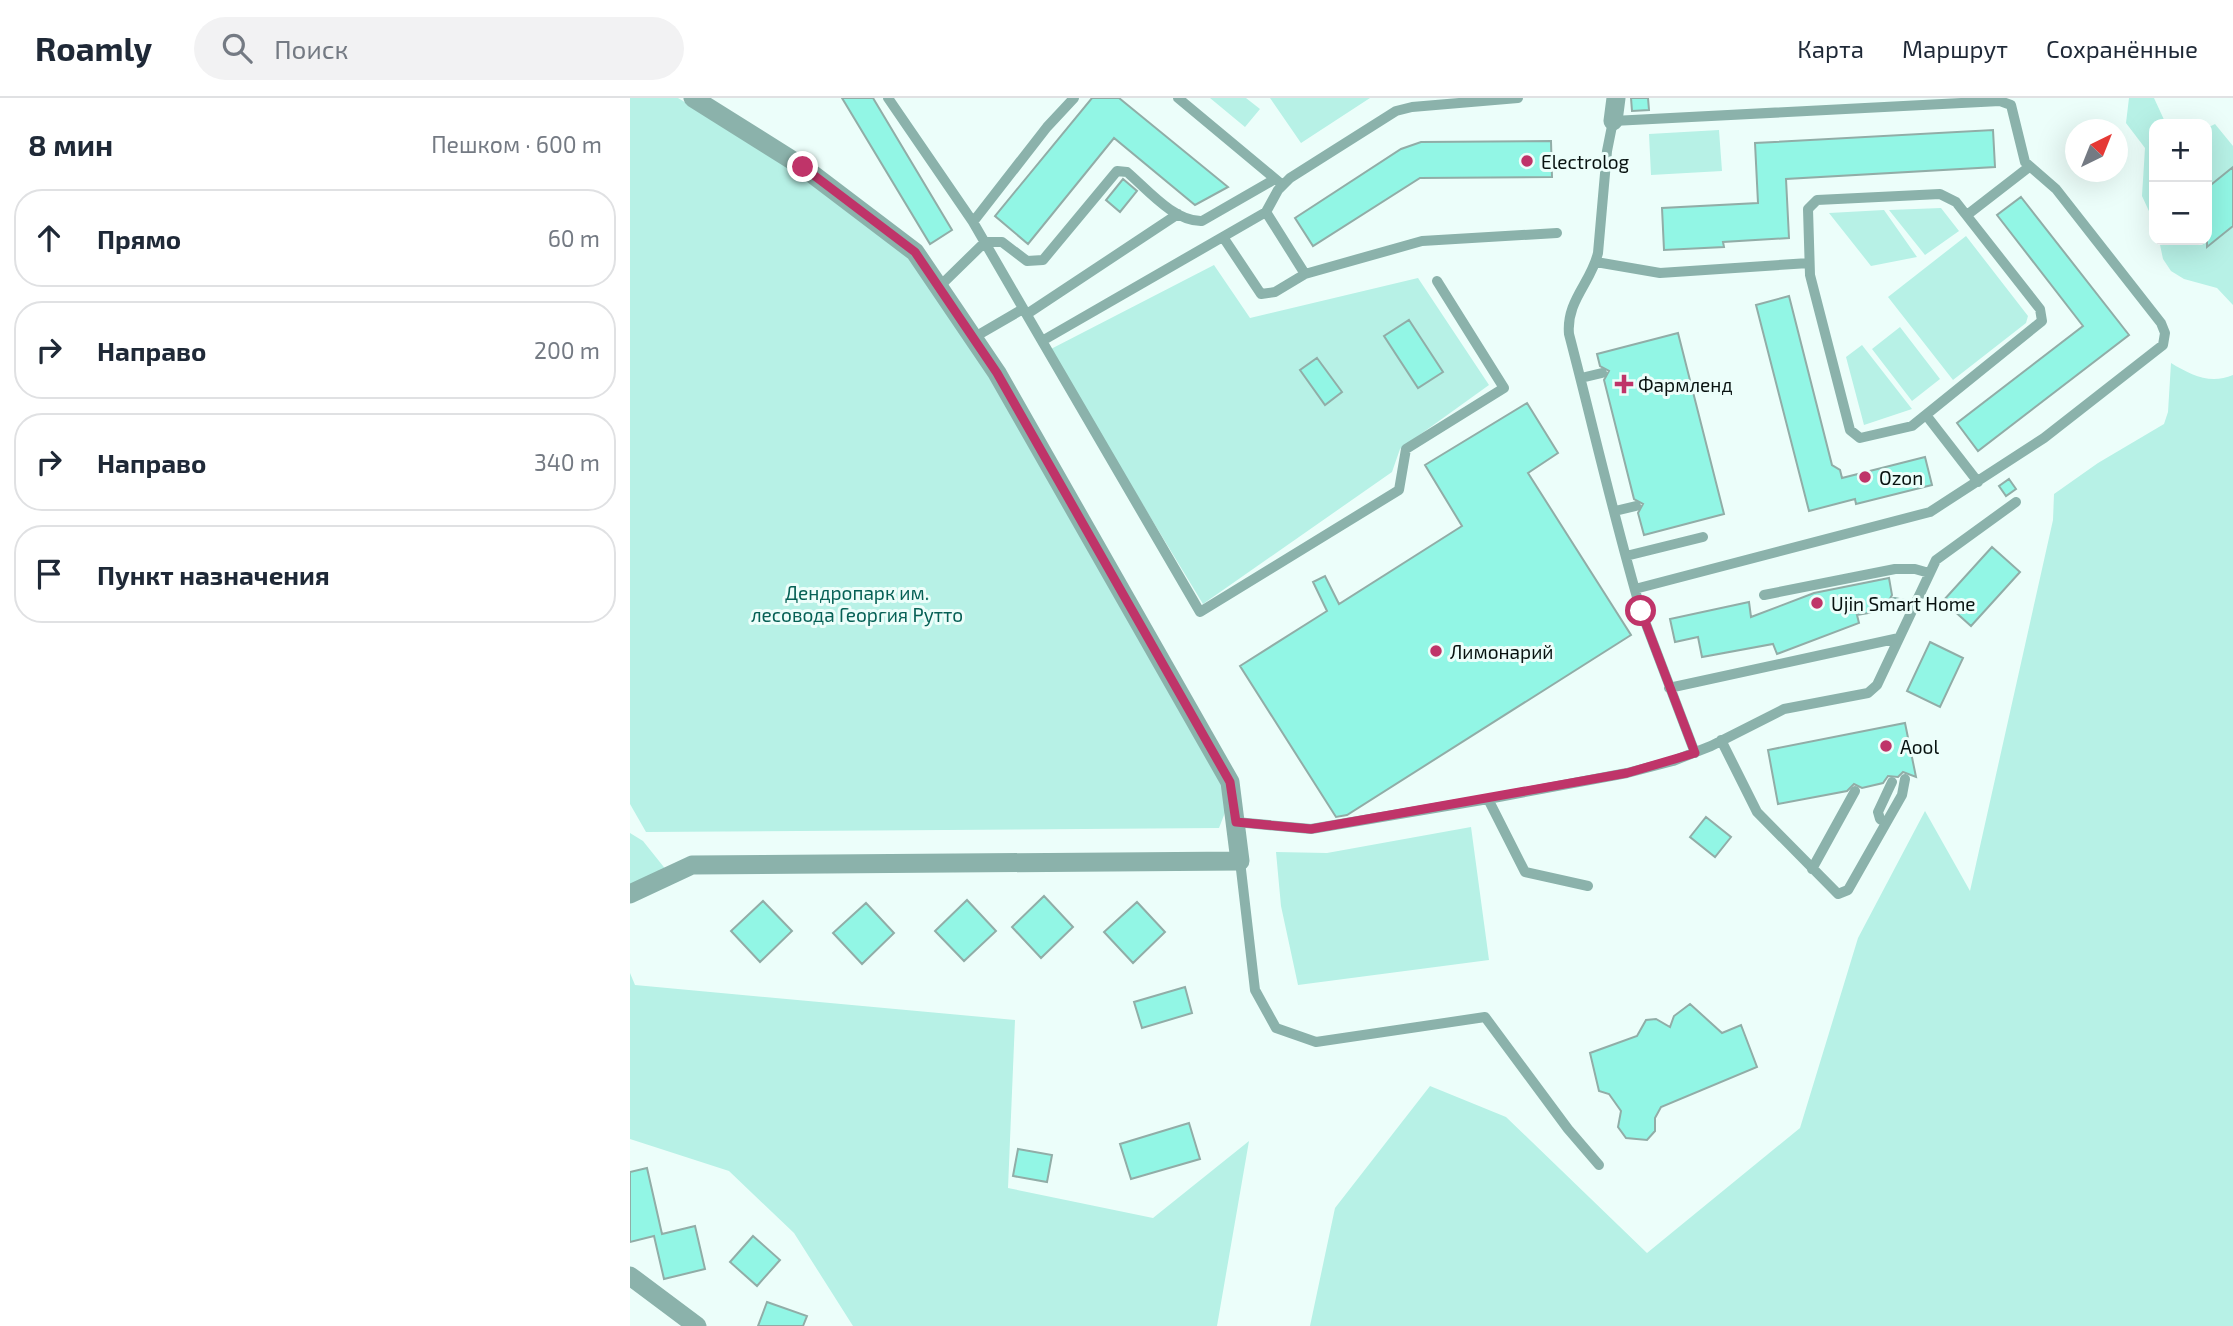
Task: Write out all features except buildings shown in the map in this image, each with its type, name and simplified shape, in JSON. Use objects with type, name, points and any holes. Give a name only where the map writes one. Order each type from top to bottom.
[{"type":"street","points":[[630,894],[692,865],[1240,861],[1230,782],[997,373],[915,252],[803,167],[693,98]]},
{"type":"street","points":[[1613,121],[1616,98]]},
{"type":"street","points":[[630,1276],[697,1326]]},
{"type":"lane","points":[[888,98],[973,222],[1200,612],[1399,490],[1406,449],[1504,388],[1437,281]]},
{"type":"lane","points":[[973,222],[1046,127],[1074,98]]},
{"type":"lane","points":[[1178,98],[1279,182]]},
{"type":"lane","points":[[939,287],[985,242],[1002,242],[1027,261],[1043,260],[1118,170],[1127,172],[1178,214],[1202,221],[1279,182],[1413,102],[1518,98]]},
{"type":"lane","points":[[1634,589],[1924,515],[2050,433],[2159,350],[2165,341],[2161,323],[2056,189],[2029,167],[2021,155],[2015,112],[2005,102],[1613,121],[1607,150],[1596,262],[1569,314],[1569,334],[1634,589],[1695,753]]},
{"type":"lane","points":[[1967,215],[2029,167]]},
{"type":"lane","points":[[1042,341],[1266,212],[1279,182]]},
{"type":"lane","points":[[1940,194],[1953,198],[1967,215],[2040,309],[2042,321],[1908,427],[1866,438],[1852,433],[1811,280],[1810,263],[1807,214],[1809,206],[1817,200],[1940,194]]},
{"type":"lane","points":[[1266,212],[1305,274]]},
{"type":"lane","points":[[973,338],[1025,311],[1178,214]]},
{"type":"lane","points":[[1223,237],[1261,294],[1275,292],[1305,274],[1422,241],[1557,233]]},
{"type":"lane","points":[[1596,262],[1661,273],[1810,263]]},
{"type":"lane","points":[[1581,378],[1602,373]]},
{"type":"lane","points":[[1926,415],[1978,482]]},
{"type":"lane","points":[[1236,822],[1311,829],[1488,800],[1627,773],[1695,753],[1784,709],[1868,693],[1877,685],[1929,573],[1944,553],[2015,502]]},
{"type":"lane","points":[[1615,511],[1636,506]]},
{"type":"lane","points":[[1626,556],[1703,537]]},
{"type":"lane","points":[[1763,595],[1895,569],[1915,569],[1929,573]]},
{"type":"lane","points":[[1894,602],[1913,606]]},
{"type":"lane","points":[[1669,688],[1899,638]]},
{"type":"lane","points":[[1721,740],[1756,812],[1835,892],[1846,893],[1903,792],[1905,779]]},
{"type":"lane","points":[[1886,823],[1880,819],[1878,812],[1892,782]]},
{"type":"lane","points":[[1812,869],[1855,791]]},
{"type":"lane","points":[[1488,800],[1525,872],[1588,886]]},
{"type":"lane","points":[[1240,861],[1255,990],[1276,1028],[1316,1042],[1485,1017],[1568,1129],[1599,1165]]},
{"type":"green space","name":"Дендропарк им. лесовода Георгия Рутто","points":[[630,98],[678,98],[799,171],[912,258],[990,378],[1231,797],[1219,828],[646,832],[630,804]]},
{"type":"green space","points":[[1210,98],[1246,98],[1260,109],[1245,127]]},
{"type":"green space","points":[[1270,98],[1370,98],[1301,143]]},
{"type":"green space","points":[[2129,98],[2154,98],[2164,119],[2149,119],[2149,211],[2142,196],[2145,148],[2128,126]]},
{"type":"green space","points":[[2215,124],[2233,146],[2233,305],[2217,288],[2184,279],[2171,271],[2163,259],[2160,245],[2212,245],[2212,126]]},
{"type":"green space","points":[[1719,130],[1722,171],[1651,175],[1649,134]]},
{"type":"green space","points":[[1941,208],[1959,231],[1925,255],[1889,210]]},
{"type":"green space","points":[[1884,210],[1917,257],[1871,266],[1829,213]]},
{"type":"green space","points":[[1966,236],[2028,316],[2026,323],[1953,380],[1888,297]]},
{"type":"green space","points":[[1214,265],[1250,318],[1418,278],[1489,385],[1400,449],[1392,472],[1203,604],[1049,350]]},
{"type":"green space","points":[[1900,327],[1940,379],[1912,401],[1872,349]]},
{"type":"green space","points":[[1862,345],[1912,409],[1864,425],[1846,357]]},
{"type":"green space","points":[[2171,363],[2193,375],[2209,379],[2233,375],[2233,1326],[1310,1326],[1335,1208],[1430,1086],[1506,1117],[1647,1253],[1800,1128],[1858,938],[1925,811],[1970,891],[2053,520],[2054,494],[2098,463],[2164,424],[2168,412]]},
{"type":"green space","points":[[1471,827],[1489,960],[1298,985],[1281,906],[1276,852],[1327,853]]},
{"type":"green space","points":[[630,833],[643,841],[667,871],[630,893]]},
{"type":"green space","points":[[630,973],[635,985],[1015,1020],[1008,1188],[1153,1218],[1249,1141],[1217,1326],[853,1326],[794,1233],[729,1171],[630,1139]]},
{"type":"place","name":"Electrolog","points":[[1527,161]]},
{"type":"place","name":"Фармленд","points":[[1624,384]]},
{"type":"place","name":"Ozon","points":[[1865,477]]},
{"type":"place","name":"Ujin Smart Home","points":[[1817,603]]},
{"type":"place","name":"Лимонарий","points":[[1436,651]]},
{"type":"place","name":"Aool","points":[[1886,746]]},
{"type":"route","points":[[803,167],[915,252],[997,373],[1230,782],[1236,822],[1311,829],[1488,800],[1627,773],[1695,753],[1641,611]]}]
